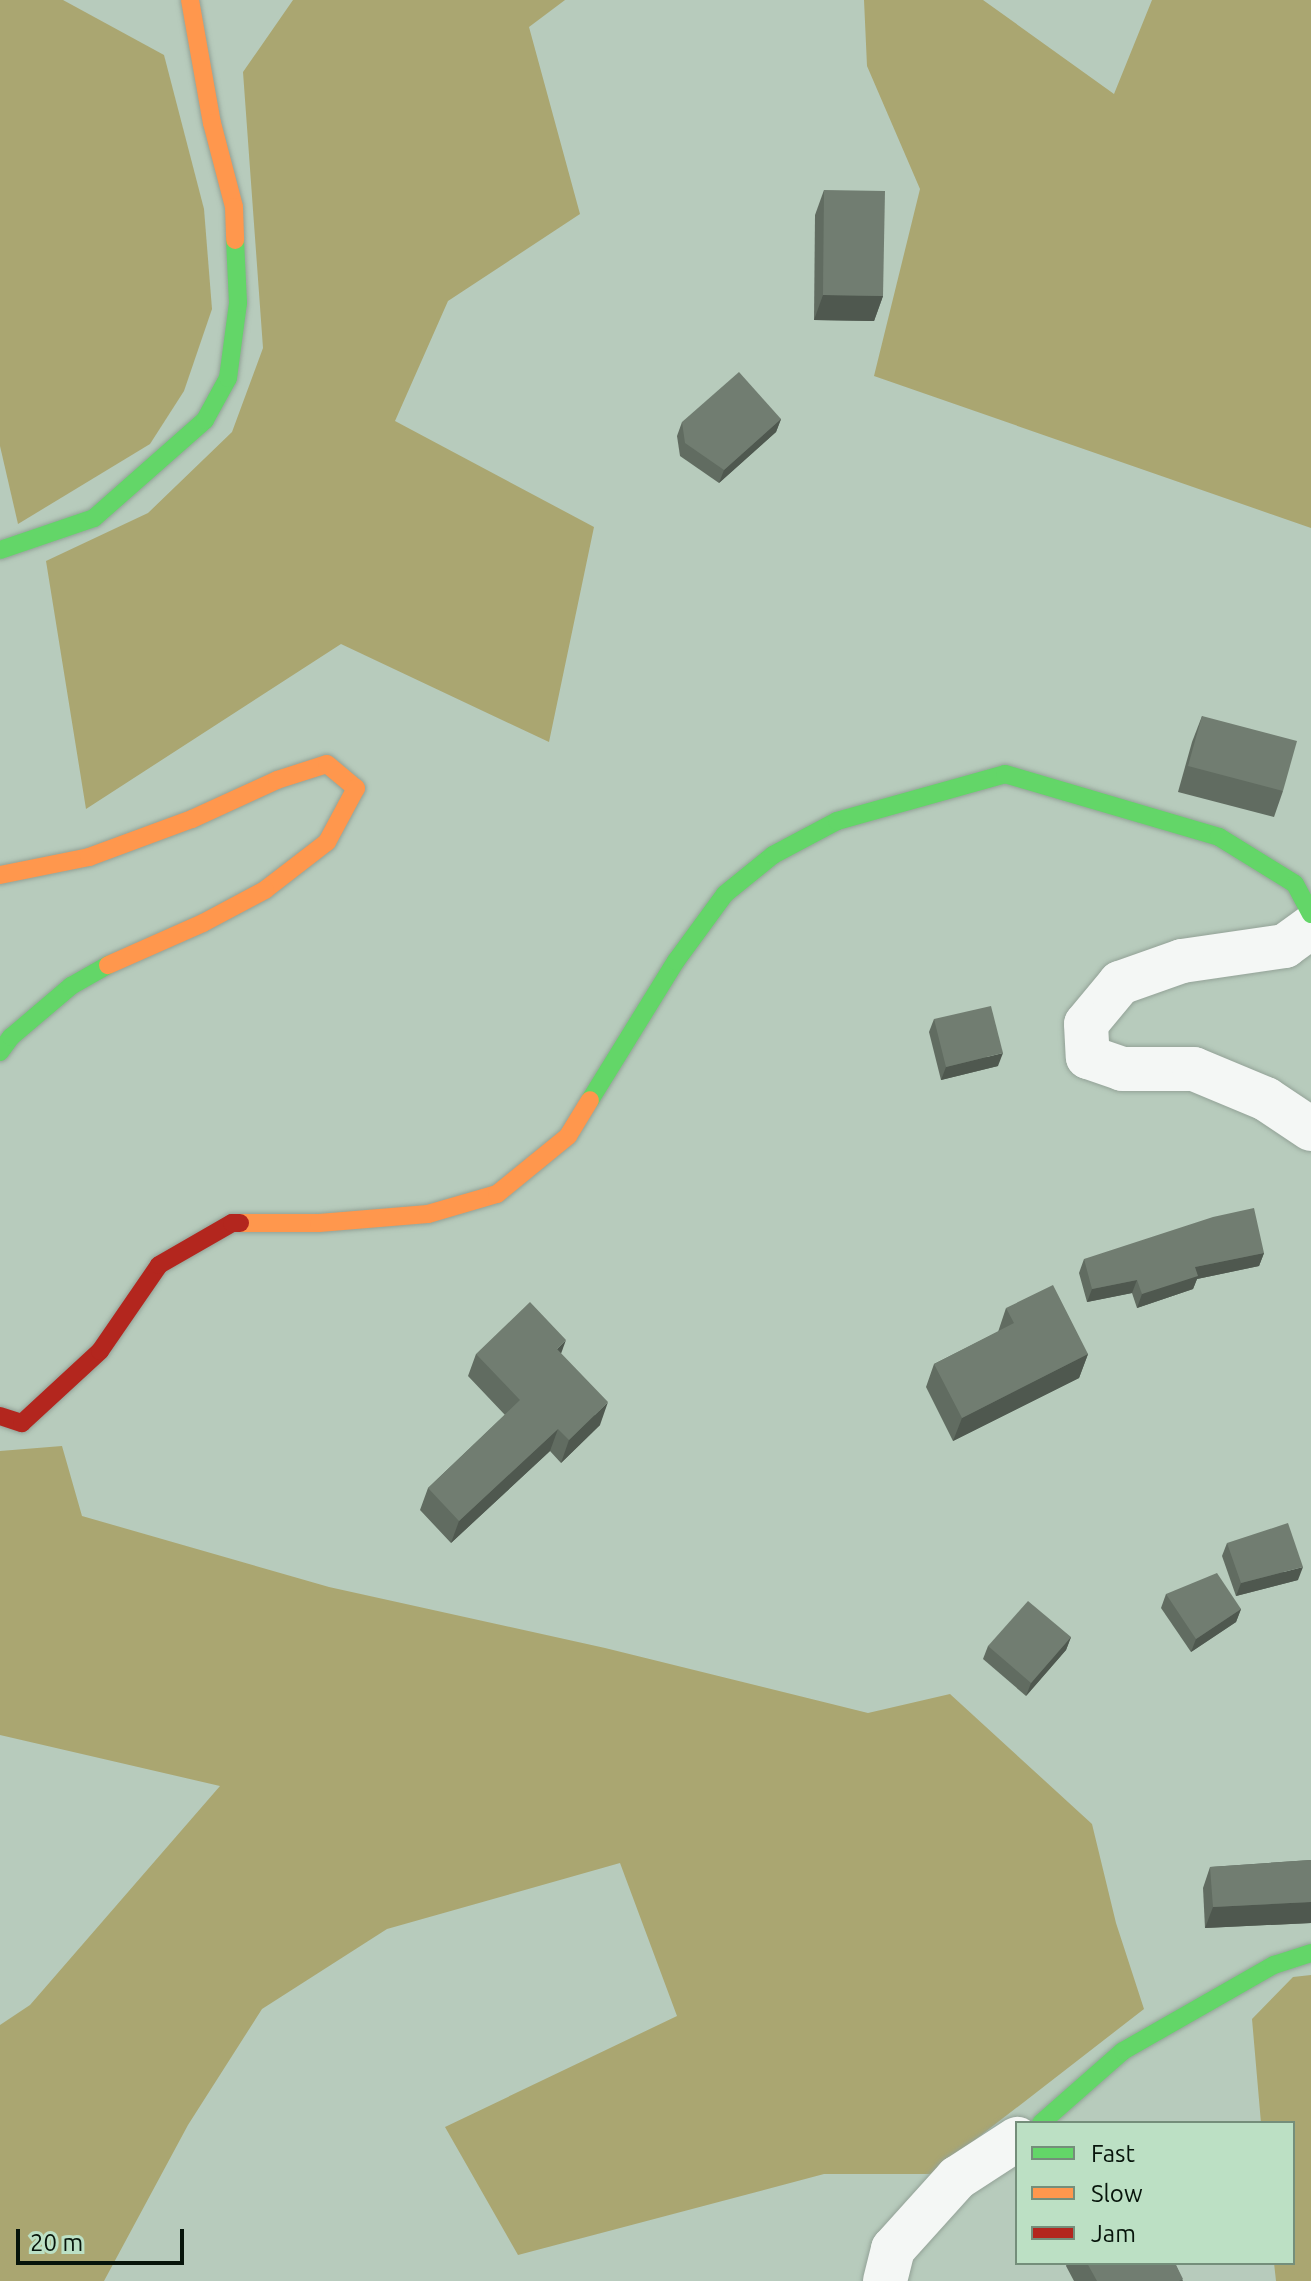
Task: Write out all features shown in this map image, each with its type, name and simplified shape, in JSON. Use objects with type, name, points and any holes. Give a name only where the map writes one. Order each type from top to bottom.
[{"type":"street","points":[[0,550],[94,518],[205,420],[228,378],[238,303],[234,207],[212,123],[190,0]]},
{"type":"street","points":[[0,875],[89,857],[192,819],[277,780],[327,764],[356,788],[327,842],[265,890],[203,923],[136,950],[71,986],[11,1037],[0,1052]]},
{"type":"street","points":[[0,1416],[22,1423],[100,1351],[159,1265],[232,1223],[319,1223],[428,1214],[497,1194],[568,1136],[676,961],[725,894],[773,855],[837,821],[1005,774],[1219,837],[1295,884],[1311,914]]},
{"type":"street","points":[[1311,927],[1285,946],[1182,961],[1120,983],[1086,1024],[1088,1057],[1122,1069],[1194,1069],[1266,1099],[1311,1129]]},
{"type":"street","points":[[1043,2121],[1123,2051],[1274,1965],[1311,1953]]},
{"type":"street","points":[[885,2281],[893,2249],[957,2178],[1015,2140]]},
{"type":"shaded area","points":[[0,0],[63,0],[164,55],[204,209],[212,309],[184,391],[150,444],[18,524],[0,446]]},
{"type":"shaded area","points":[[293,0],[565,0],[529,27],[580,214],[448,301],[395,421],[594,527],[549,742],[341,644],[86,809],[46,561],[148,513],[232,432],[263,348],[243,72]]},
{"type":"shaded area","points":[[864,0],[983,0],[1114,94],[1152,0],[1311,0],[1311,528],[874,376],[920,189],[867,66]]},
{"type":"shaded area","points":[[62,1446],[82,1516],[329,1587],[605,1648],[868,1713],[950,1694],[1092,1824],[1116,1923],[1144,2009],[931,2174],[824,2174],[518,2255],[445,2127],[677,2016],[620,1863],[387,1929],[262,2009],[188,2125],[104,2281],[0,2281],[0,2025],[30,2005],[220,1786],[0,1735],[0,1451]]},
{"type":"shaded area","points":[[1311,1975],[1311,2281],[1276,2281],[1274,2265],[1295,2265],[1295,2121],[1261,2121],[1252,2019],[1293,1977]]},
{"type":"building","points":[[824,190],[885,191],[883,296],[823,295]]},
{"type":"building","points":[[739,372],[781,419],[724,470],[685,443],[682,422]]},
{"type":"building","points":[[1202,716],[1297,741],[1283,791],[1188,766]]},
{"type":"building","points":[[991,1006],[1003,1053],[946,1067],[934,1019]]},
{"type":"building","points":[[1254,1208],[1264,1253],[1195,1267],[1198,1276],[1142,1294],[1137,1280],[1092,1289],[1084,1259],[1213,1217]]},
{"type":"building","points":[[1053,1285],[1088,1354],[962,1418],[934,1364],[1014,1323],[1006,1308]]},
{"type":"building","points":[[530,1302],[566,1340],[557,1349],[608,1402],[569,1440],[558,1429],[459,1521],[428,1488],[520,1400],[476,1354]]},
{"type":"building","points":[[1288,1523],[1303,1567],[1241,1583],[1227,1543]]},
{"type":"building","points":[[1217,1573],[1241,1609],[1196,1639],[1166,1594]]},
{"type":"building","points":[[1028,1601],[1071,1637],[1031,1683],[988,1646]]},
{"type":"building","points":[[1311,1860],[1311,1902],[1213,1907],[1210,1867]]},
{"type":"building","points":[[1088,2265],[1176,2265],[1183,2279],[1179,2281],[1097,2281]]},
{"type":"traffic: fast","points":[[0,550],[94,518],[205,420],[228,378],[238,303],[235,240]]},
{"type":"traffic: fast","points":[[590,1100],[676,961],[725,894],[773,855],[837,821],[1005,774],[1219,837],[1295,884],[1311,914]]},
{"type":"traffic: fast","points":[[0,1052],[11,1037],[71,986],[108,965]]},
{"type":"traffic: fast","points":[[1043,2121],[1123,2051],[1274,1965],[1311,1953]]},
{"type":"traffic: slow","points":[[190,0],[212,123],[234,207],[235,240]]},
{"type":"traffic: slow","points":[[0,875],[89,857],[192,819],[277,780],[327,764],[356,788],[327,842],[265,890],[203,923],[108,965]]},
{"type":"traffic: slow","points":[[240,1223],[319,1223],[428,1214],[497,1194],[568,1136],[590,1100]]},
{"type":"traffic: jam","points":[[0,1416],[22,1423],[100,1351],[159,1265],[232,1223],[240,1223]]}]
